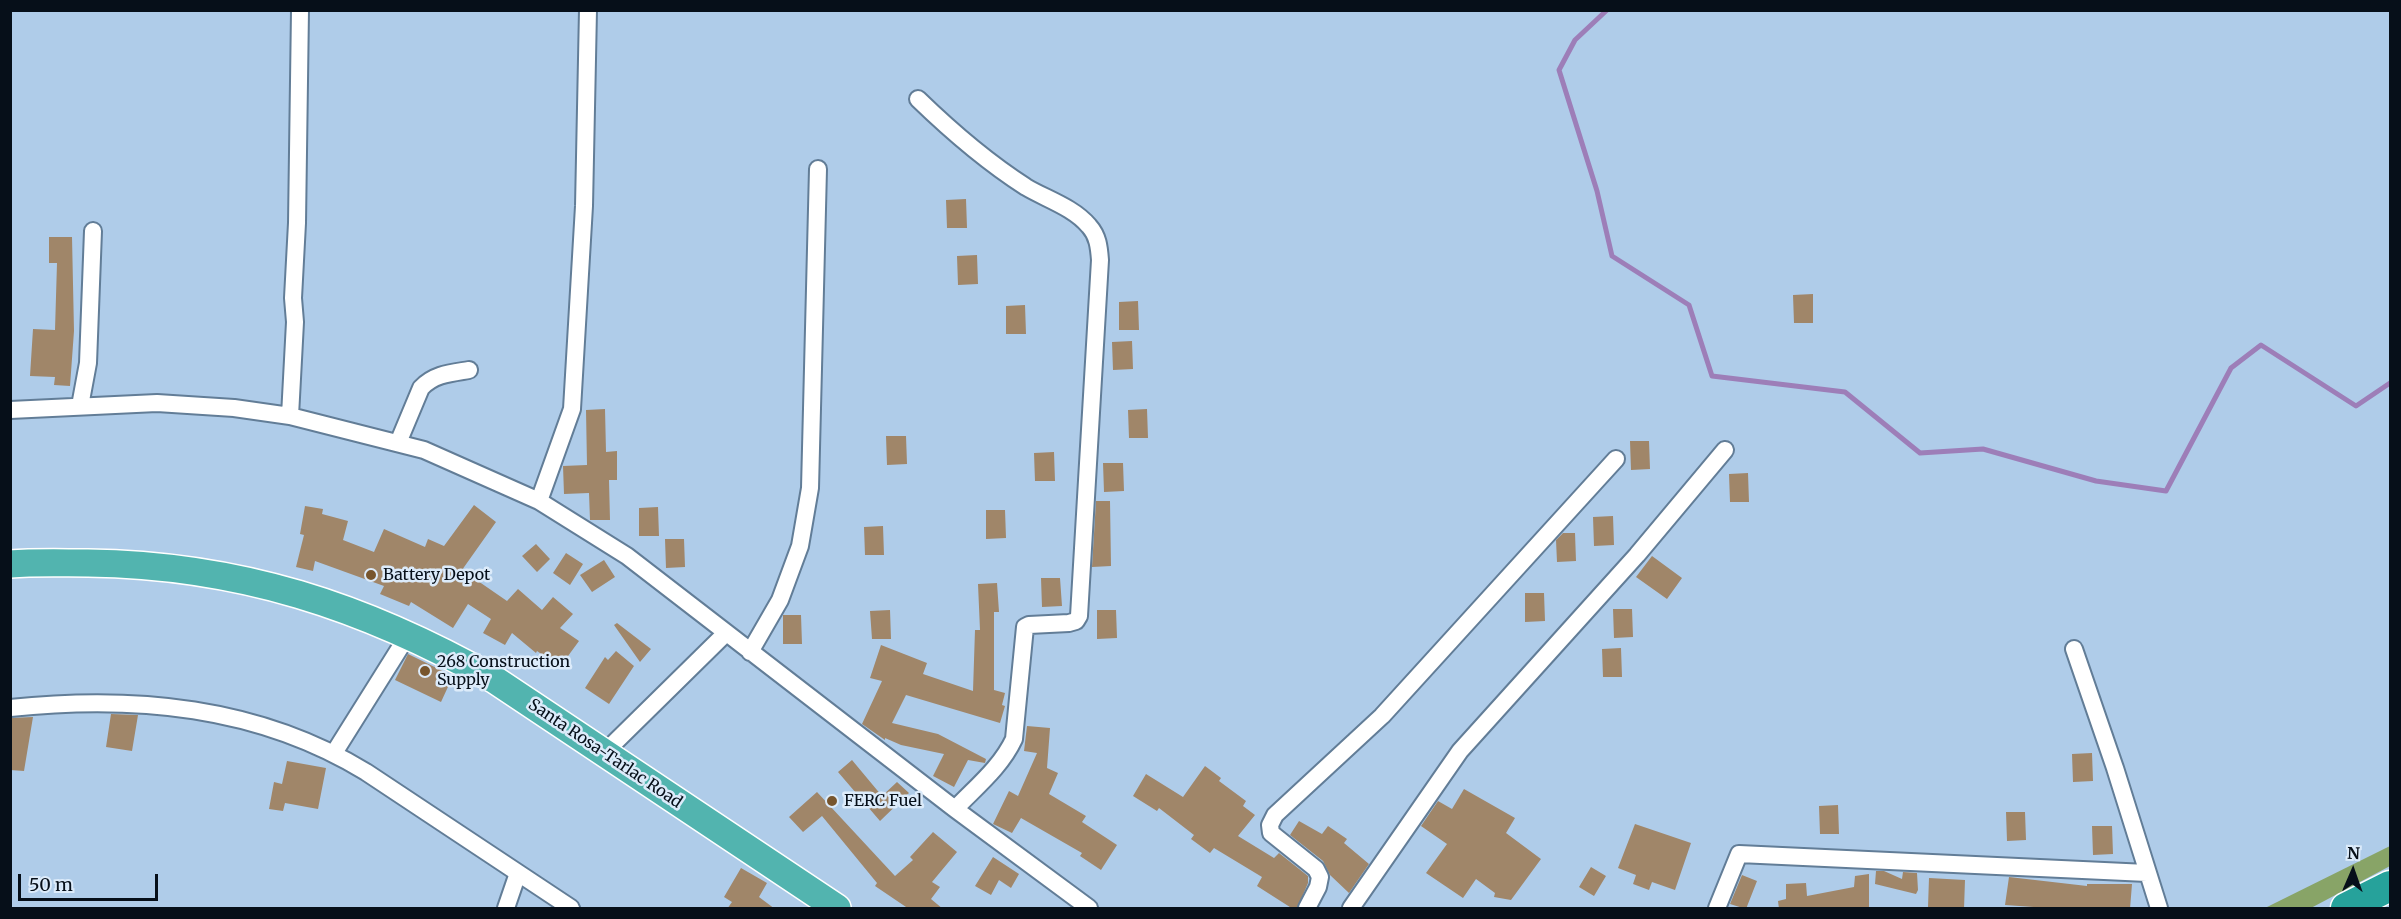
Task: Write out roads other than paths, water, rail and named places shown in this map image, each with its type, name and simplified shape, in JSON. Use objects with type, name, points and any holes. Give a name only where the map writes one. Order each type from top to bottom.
[{"type":"highway","name":"Santa Rosa-Tarlac Road","points":[[10,564],[148,565],[198,571],[266,584],[324,601],[408,635],[447,653],[495,680],[837,909]]},
{"type":"highway","points":[[2346,909],[2391,886]]},
{"type":"street","points":[[290,416],[295,322],[293,298],[297,223],[300,10]]},
{"type":"street","points":[[539,501],[572,408],[584,206],[588,10]]},
{"type":"street","points":[[918,99],[941,122],[999,168],[1027,188],[1078,215],[1087,224],[1098,243],[1100,260],[1079,616],[1076,621],[1069,623],[1025,627],[1014,739],[1007,754],[998,765],[955,809]]},
{"type":"street","points":[[750,652],[780,600],[800,546],[810,488],[818,169]]},
{"type":"street","points":[[80,406],[88,363],[93,231]]},
{"type":"street","points":[[398,443],[426,383],[445,374],[469,370]]},
{"type":"street","points":[[10,410],[158,403],[234,408],[290,416],[424,450],[539,501],[627,556],[955,809],[1089,909]]},
{"type":"street","points":[[1351,909],[1460,751],[1637,555],[1725,450]]},
{"type":"street","points":[[1307,909],[1318,887],[1320,877],[1316,869],[1271,833],[1270,825],[1275,815],[1382,716],[1616,459]]},
{"type":"street","points":[[604,753],[726,633]]},
{"type":"street","points":[[334,753],[408,635]]},
{"type":"street","points":[[2074,649],[2159,909]]},
{"type":"street","points":[[10,708],[92,702],[124,703],[190,710],[246,720],[334,753],[519,873],[570,909]]},
{"type":"street","points":[[1717,909],[1739,854],[2147,873]]},
{"type":"street","points":[[506,909],[519,873]]},
{"type":"waterway","points":[[1607,10],[1575,40],[1559,70],[1597,191],[1612,256],[1689,305],[1712,376],[1845,392],[1920,453],[1983,449],[2096,481],[2166,491],[2231,368],[2261,345],[2356,406],[2390,383]]},
{"type":"place","name":"Battery Depot","points":[[371,575]]},
{"type":"place","name":"268 Construction Supply","points":[[425,671]]},
{"type":"place","name":"FERC Fuel","points":[[832,801]]}]
